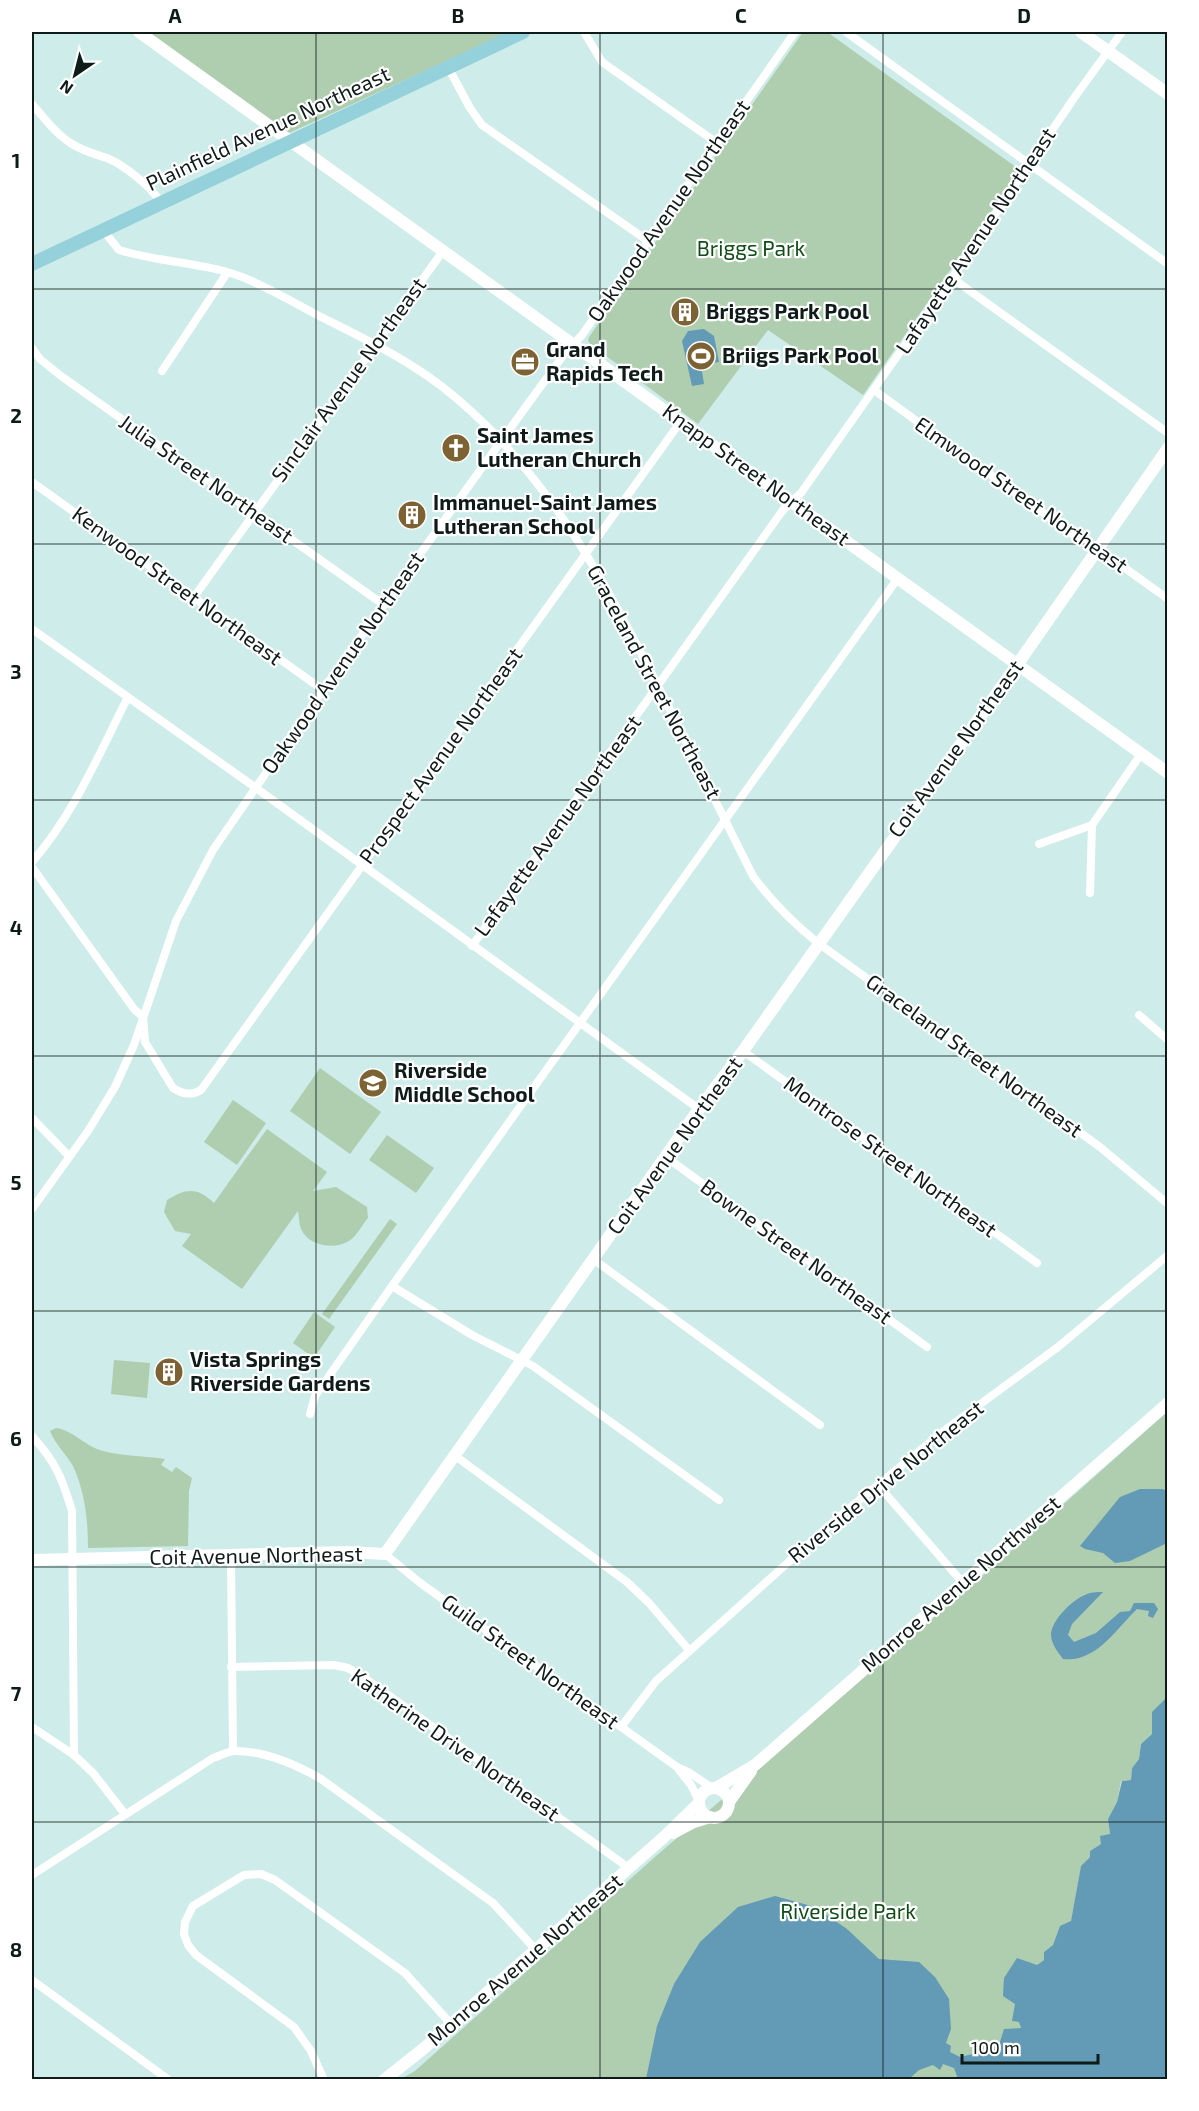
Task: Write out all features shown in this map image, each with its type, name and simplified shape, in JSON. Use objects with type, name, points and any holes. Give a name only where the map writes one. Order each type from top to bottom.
[{"type":"main road","name":"Plainfield Avenue Northeast","points":[[33,260],[103,230],[523,32]]},
{"type":"street","name":"Knapp Street Northeast","points":[[139,32],[1167,773]]},
{"type":"street","points":[[584,32],[602,62],[717,143]]},
{"type":"street","name":"Oakwood Avenue Northeast","points":[[32,1209],[116,1087],[127,1062],[176,921],[213,850],[322,690],[501,441],[582,335],[795,32]]},
{"type":"street","points":[[846,32],[1167,264]]},
{"type":"street","points":[[1081,32],[1167,94]]},
{"type":"street","name":"Lafayette Avenue Northeast","points":[[472,946],[783,510],[801,493],[1122,32]]},
{"type":"street","points":[[448,67],[482,125],[648,242]]},
{"type":"street","points":[[32,104],[71,144],[109,159],[155,192],[161,203]]},
{"type":"street","name":"Graceland Street Northeast","points":[[103,230],[119,250],[192,263],[247,279],[375,345],[427,375],[458,399],[501,441],[563,516],[618,609],[753,876],[761,887],[796,926],[1100,1147],[1167,1204]]},
{"type":"street","name":"Sinclair Avenue Northeast","points":[[194,597],[443,251]]},
{"type":"street","points":[[162,370],[227,273]]},
{"type":"street","points":[[952,278],[1167,433]]},
{"type":"street","name":"Julia Street Northeast","points":[[32,348],[40,359],[61,376],[384,604]]},
{"type":"street","name":"Elmwood Street Northeast","points":[[874,390],[1086,544],[1097,548],[1167,599]]},
{"type":"street","name":"Prospect Avenue Northeast","points":[[143,1017],[146,1042],[173,1088],[193,1095],[201,1090],[681,421]]},
{"type":"street","name":"Coit Avenue Northeast","points":[[32,1560],[347,1552],[385,1554],[1017,664],[1167,448]]},
{"type":"street","name":"Kenwood Street Northeast","points":[[32,482],[322,690]]},
{"type":"street","points":[[310,1414],[315,1396],[392,1286],[898,578]]},
{"type":"street","points":[[32,629],[699,1109]]},
{"type":"street","points":[[32,862],[52,839],[80,793],[128,697]]},
{"type":"street","points":[[1090,893],[1092,825],[1141,754]]},
{"type":"street","points":[[1039,844],[1092,825]]},
{"type":"street","points":[[32,867],[128,1000],[143,1017]]},
{"type":"street","points":[[1139,1015],[1167,1040]]},
{"type":"street","name":"Montrose Street Northeast","points":[[743,1051],[1037,1263]]},
{"type":"street","points":[[32,1118],[69,1156]]},
{"type":"street","name":"Bowne Street Northeast","points":[[666,1157],[927,1347]]},
{"type":"street","name":"Riverside Drive Northeast","points":[[621,1727],[656,1682],[689,1650],[841,1515],[945,1430],[1058,1347],[1167,1255]]},
{"type":"street","points":[[593,1260],[820,1425]]},
{"type":"street","points":[[392,1286],[472,1335],[522,1359],[719,1500]]},
{"type":"street","name":"Monroe Avenue Northwest","points":[[714,1788],[755,1765],[1167,1403]]},
{"type":"street","points":[[32,1436],[49,1455],[63,1480],[72,1511],[75,1755]]},
{"type":"street","points":[[454,1455],[627,1582],[649,1603],[689,1650]]},
{"type":"street","points":[[878,1485],[963,1583]]},
{"type":"street","name":"Guild Street Northeast","points":[[385,1554],[418,1582],[676,1767],[714,1788]]},
{"type":"street","points":[[231,1556],[233,1751]]},
{"type":"street","name":"Katherine Drive Northeast","points":[[231,1667],[334,1665],[348,1668],[392,1697],[628,1869]]},
{"type":"street","points":[[32,1727],[75,1755],[93,1773],[125,1814]]},
{"type":"street","points":[[32,1875],[213,1758],[233,1751],[260,1754],[295,1764],[321,1779],[493,1903],[536,1950]]},
{"type":"street","name":"Monroe Avenue Northwest","points":[[729,1802],[755,1765]]},
{"type":"street","name":"Guild Street Northeast","points":[[676,1767],[691,1785],[699,1802]]},
{"type":"street","points":[[714,1788],[725,1793],[729,1802],[728,1809],[723,1815],[710,1817],[703,1813],[699,1802],[704,1792],[714,1788]]},
{"type":"street","name":"Monroe Avenue Northeast","points":[[384,2079],[408,2062],[536,1950],[664,1837],[699,1802]]},
{"type":"street","name":"Monroe Avenue Northeast","points":[[664,1837],[710,1817]]},
{"type":"street","points":[[324,2079],[311,2051],[294,2028],[196,1955],[188,1945],[184,1934],[185,1922],[193,1906],[244,1875],[261,1875],[275,1880],[405,1973],[451,2024]]},
{"type":"street","points":[[32,1980],[169,2079]]},
{"type":"green space","points":[[148,32],[510,32],[289,133]]},
{"type":"green space","name":"Briggs Park","points":[[803,32],[827,32],[1020,170],[863,395],[768,330],[698,424],[590,344],[589,337]]},
{"type":"green space","points":[[320,1068],[381,1112],[350,1154],[290,1111]]},
{"type":"green space","points":[[233,1100],[266,1123],[237,1165],[204,1142]]},
{"type":"green space","points":[[267,1129],[327,1172],[313,1191],[336,1187],[367,1207],[368,1218],[349,1241],[332,1246],[313,1242],[302,1232],[298,1211],[242,1289],[182,1246],[191,1234],[175,1231],[164,1212],[167,1200],[186,1191],[202,1194],[214,1203]]},
{"type":"green space","points":[[387,1135],[434,1168],[416,1193],[369,1160]]},
{"type":"green space","points":[[390,1219],[397,1224],[329,1319],[322,1314]]},
{"type":"green space","points":[[314,1312],[335,1327],[314,1358],[293,1343]]},
{"type":"green space","points":[[114,1360],[150,1363],[147,1398],[111,1394]]},
{"type":"green space","name":"Riverside Park","points":[[1167,1412],[1167,1697],[1153,1712],[1152,1734],[1141,1744],[1139,1759],[1132,1768],[1131,1780],[1121,1781],[1117,1802],[1108,1819],[1110,1834],[1090,1851],[1090,1857],[1081,1867],[1071,1922],[1060,1927],[1053,1945],[1044,1952],[1045,1959],[1037,1965],[1015,2004],[1021,2028],[998,2048],[973,2055],[963,2079],[399,2080],[415,2071],[656,1856],[1010,1552]]},
{"type":"green space","points":[[56,1428],[103,1451],[165,1459],[161,1465],[172,1472],[176,1467],[192,1478],[189,1491],[188,1546],[88,1548],[83,1496],[73,1466],[50,1431]]},
{"type":"water","name":"Briigs Park Pool","points":[[704,329],[714,336],[719,362],[701,365],[704,384],[692,386],[682,341],[688,331]]},
{"type":"water","points":[[1140,1489],[1163,1489],[1167,1492],[1168,1538],[1165,1544],[1130,1561],[1115,1563],[1103,1553],[1080,1546],[1120,1497]]},
{"type":"water","points":[[1103,1592],[1072,1624],[1068,1635],[1074,1642],[1096,1633],[1120,1612],[1130,1611],[1134,1603],[1154,1603],[1158,1609],[1153,1618],[1148,1616],[1149,1611],[1137,1609],[1113,1635],[1095,1650],[1086,1656],[1063,1659],[1051,1638],[1055,1623],[1063,1611],[1080,1598],[1089,1593]]},
{"type":"water","points":[[1167,1697],[1167,2079],[958,2079],[954,2068],[943,2064],[940,2070],[933,2065],[919,2070],[909,2079],[646,2079],[657,2026],[674,1984],[700,1942],[738,1907],[775,1896],[815,1907],[847,1929],[879,1959],[919,1962],[935,1977],[949,1999],[951,2029],[946,2043],[951,2046],[950,2052],[960,2057],[998,2048],[1004,2029],[1021,2028],[1019,2022],[1012,2021],[1015,2004],[1003,1996],[1004,1978],[1017,1958],[1037,1965],[1044,1960],[1044,1952],[1053,1945],[1060,1926],[1071,1921],[1081,1866],[1090,1857],[1090,1851],[1101,1844],[1100,1836],[1110,1834],[1108,1819],[1117,1802],[1122,1781],[1131,1780],[1132,1768],[1139,1759],[1141,1744],[1152,1734],[1152,1712]]},
{"type":"place","name":"Briggs Park Pool","points":[[685,312]]},
{"type":"place","name":"Briigs Park Pool","points":[[701,356]]},
{"type":"place","name":"Grand Rapids Tech","points":[[525,362]]},
{"type":"place","name":"Saint James Lutheran Church","points":[[456,448]]},
{"type":"place","name":"Immanuel-Saint James Lutheran School","points":[[412,515]]},
{"type":"place","name":"Riverside Middle School","points":[[373,1083]]},
{"type":"place","name":"Vista Springs Riverside Gardens","points":[[169,1372]]}]
